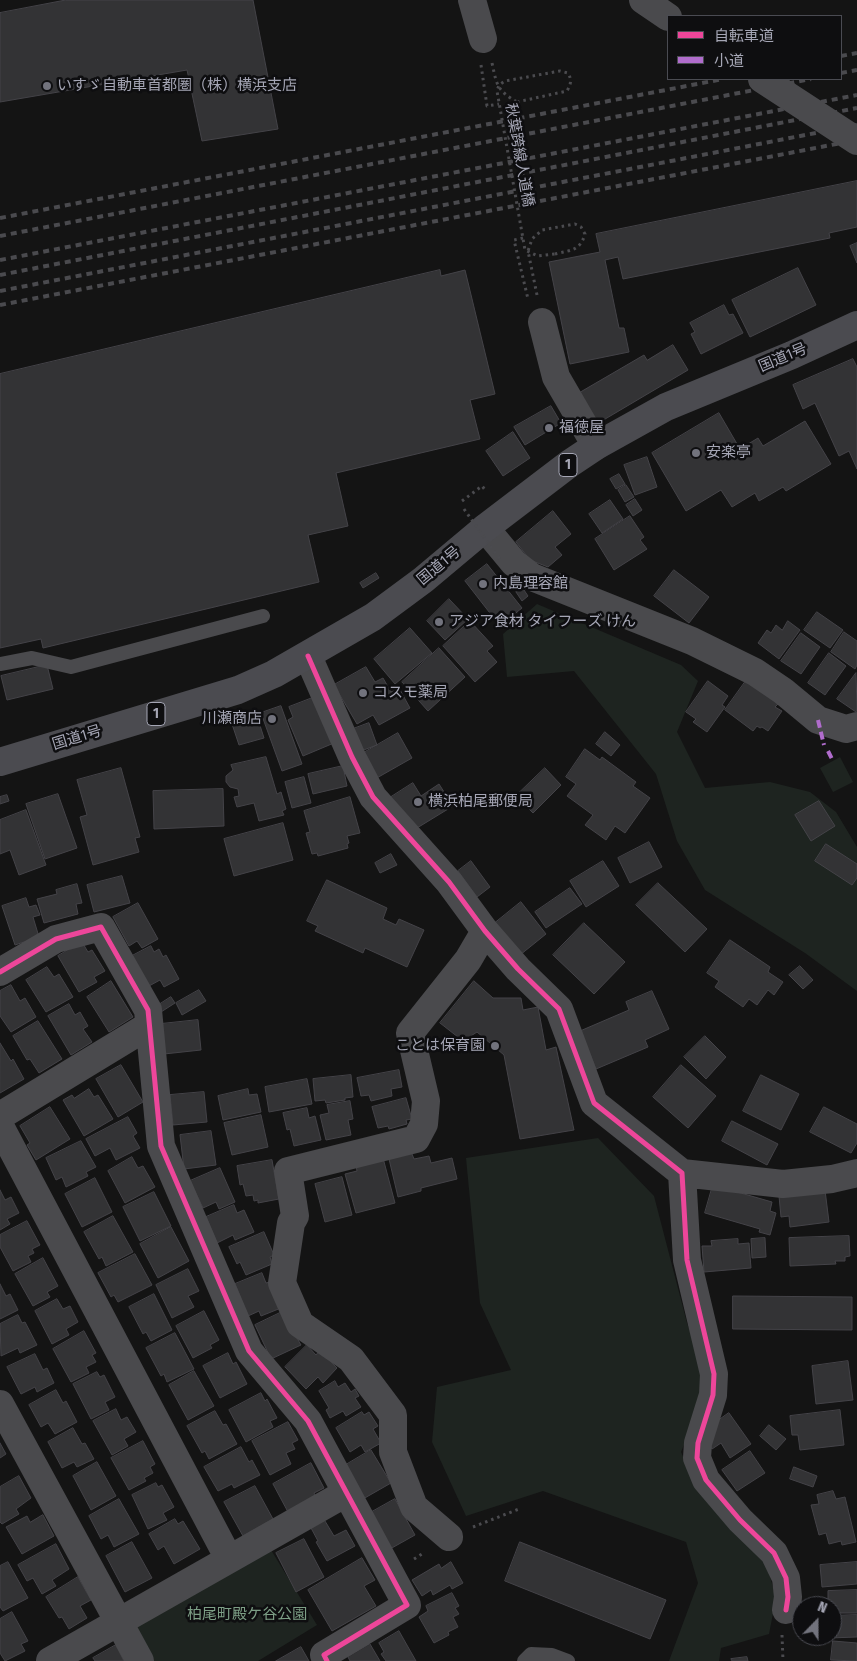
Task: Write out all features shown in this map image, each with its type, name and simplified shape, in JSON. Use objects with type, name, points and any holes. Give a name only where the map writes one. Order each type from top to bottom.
[{"type":"highway","name":"国道1号","points":[[1,758],[238,690],[274,674],[373,617],[423,580],[485,528],[569,464],[596,446],[666,407],[792,355],[857,325]]},
{"type":"street","points":[[472,0],[485,53]]},
{"type":"street","points":[[643,0],[667,16]]},
{"type":"street","points":[[764,80],[857,141]]},
{"type":"street","points":[[542,322],[556,377],[596,446]]},
{"type":"street","points":[[485,528],[514,563],[532,576],[692,641],[755,672],[783,690],[818,720],[846,729],[857,726]]},
{"type":"street","points":[[308,656],[352,757],[373,797],[449,882],[485,931],[518,970],[559,1008],[594,1103],[682,1173],[783,1184],[856,1177]]},
{"type":"street","points":[[0,972],[56,939],[101,928],[148,1010],[148,1026],[161,1146],[248,1351],[308,1421],[407,1605],[324,1655],[327,1661]]},
{"type":"street","points":[[439,1543],[414,1507],[393,1452],[392,1415],[350,1359],[300,1324],[282,1283],[291,1223],[295,1216],[288,1172],[416,1139],[424,1124],[426,1101],[410,1033],[468,960],[485,931]]},
{"type":"street","points":[[0,1116],[148,1026]]},
{"type":"street","points":[[0,1126],[229,1559]]},
{"type":"street","points":[[682,1173],[687,1260],[714,1374],[713,1395],[698,1443],[698,1458],[706,1480],[740,1520],[774,1553],[786,1578],[788,1597],[786,1610]]},
{"type":"street","points":[[0,1404],[140,1661]]},
{"type":"street","points":[[50,1661],[346,1493]]},
{"type":"lane","points":[[0,664],[32,658],[71,666],[263,616]]},
{"type":"lane","points":[[524,1661],[531,1654],[552,1655],[568,1661]]},
{"type":"path","points":[[485,53],[487,106],[499,104]]},
{"type":"path","points":[[523,238],[514,240],[526,292]]},
{"type":"path","points":[[462,501],[482,486],[487,491],[479,497]]},
{"type":"path","points":[[464,509],[501,561]]},
{"type":"path","points":[[406,1563],[439,1543],[519,1509]]},
{"type":"path","points":[[782,1637],[783,1661]]},
{"type":"green space","points":[[537,604],[681,665],[698,681],[677,732],[705,788],[770,782],[810,792],[836,812],[857,847],[857,991],[805,953],[705,890],[677,841],[656,774],[574,671],[507,677],[503,634]]},
{"type":"green space","points":[[840,757],[853,782],[833,792],[820,768]]},
{"type":"green space","points":[[598,1138],[654,1196],[687,1323],[702,1365],[704,1396],[681,1452],[695,1483],[767,1566],[776,1598],[769,1634],[721,1648],[719,1661],[669,1661],[698,1583],[686,1542],[543,1491],[466,1516],[432,1442],[437,1387],[511,1370],[480,1303],[466,1158]]},
{"type":"green space","name":"柏尾町殿ケ谷公園","points":[[271,1550],[317,1625],[258,1661],[152,1661],[136,1632],[138,1622]]},
{"type":"building","name":"いすゞ自動車首都圏（株）横浜支店","points":[[66,0],[253,0],[278,129],[202,141],[187,70],[0,102],[0,13]]},
{"type":"building","points":[[857,181],[857,227],[829,233],[830,238],[623,279],[618,257],[605,260],[619,328],[624,328],[629,352],[570,364],[549,262],[600,252],[596,234]]},
{"type":"building","points":[[857,243],[857,263],[850,246]]},
{"type":"building","points":[[798,268],[816,305],[750,337],[732,300]]},
{"type":"building","points":[[440,270],[441,276],[465,270],[495,394],[470,400],[480,439],[336,473],[348,526],[308,535],[319,582],[43,648],[41,639],[0,648],[0,374]]},
{"type":"building","points":[[724,305],[729,315],[733,314],[743,333],[701,354],[691,334],[695,332],[690,323]]},
{"type":"building","points":[[673,345],[688,370],[595,425],[577,394],[644,355],[647,360]]},
{"type":"building","points":[[853,359],[857,367],[857,469],[849,451],[839,456],[815,403],[803,409],[793,385]]},
{"type":"building","points":[[551,406],[561,423],[525,445],[514,427]]},
{"type":"building","points":[[719,413],[740,449],[758,438],[763,446],[805,421],[831,464],[786,491],[783,487],[759,501],[755,493],[732,507],[721,490],[686,511],[652,453]]},
{"type":"building","points":[[513,432],[530,458],[503,476],[486,451]]},
{"type":"building","points":[[647,457],[657,487],[635,495],[624,465]]},
{"type":"building","points":[[619,474],[625,484],[616,489],[610,479]]},
{"type":"building","points":[[626,485],[634,497],[625,502],[618,490]]},
{"type":"building","points":[[635,499],[642,510],[633,516],[626,505]]},
{"type":"building","points":[[610,500],[623,519],[602,533],[589,514]]},
{"type":"building","points":[[553,511],[571,534],[555,547],[562,555],[548,567],[530,560],[516,542]]},
{"type":"building","points":[[630,516],[644,537],[640,540],[647,549],[614,570],[595,539]]},
{"type":"building","points":[[487,564],[522,608],[500,626],[465,581]]},
{"type":"building","points":[[674,570],[709,597],[689,623],[654,596]]},
{"type":"building","points":[[376,573],[379,578],[363,588],[360,583]]},
{"type":"building","points":[[522,587],[528,596],[522,601],[516,592]]},
{"type":"building","points":[[449,599],[468,619],[445,640],[427,621]]},
{"type":"building","points":[[817,612],[843,630],[830,648],[804,630]]},
{"type":"building","points":[[470,621],[493,646],[487,651],[497,662],[475,682],[443,646]]},
{"type":"building","points":[[788,621],[800,630],[779,659],[758,643],[767,630],[771,633],[776,625],[782,630]]},
{"type":"building","points":[[410,628],[432,653],[395,684],[374,659]]},
{"type":"building","points":[[844,632],[857,641],[857,665],[855,669],[831,652]]},
{"type":"building","points":[[801,633],[820,647],[801,674],[781,661]]},
{"type":"building","points":[[439,648],[465,677],[428,711],[402,682]]},
{"type":"building","points":[[829,653],[846,666],[825,695],[808,683]]},
{"type":"building","points":[[47,665],[53,689],[7,700],[1,676]]},
{"type":"building","points":[[366,667],[375,682],[383,678],[391,692],[399,688],[410,708],[379,725],[373,715],[357,724],[334,685]]},
{"type":"building","points":[[856,673],[857,710],[856,712],[837,699]]},
{"type":"building","points":[[748,678],[778,704],[775,707],[782,711],[768,731],[757,726],[753,731],[725,710]]},
{"type":"building","points":[[708,681],[728,696],[722,705],[725,707],[707,732],[693,722],[696,719],[686,712]]},
{"type":"building","points":[[315,697],[334,743],[303,756],[288,720],[293,717],[289,707]]},
{"type":"building","points":[[281,706],[302,764],[282,771],[261,713]]},
{"type":"building","points":[[257,716],[264,738],[239,745],[232,724]]},
{"type":"building","points":[[369,723],[377,745],[361,751],[353,729]]},
{"type":"building","points":[[605,732],[620,745],[611,756],[596,744]]},
{"type":"building","points":[[398,733],[412,758],[375,779],[360,755]]},
{"type":"building","points":[[585,749],[600,760],[602,757],[636,782],[633,786],[650,798],[625,833],[615,826],[606,840],[585,825],[593,815],[567,796],[576,784],[566,777]]},
{"type":"building","points":[[266,757],[277,794],[281,792],[286,809],[282,811],[284,815],[259,821],[254,803],[237,807],[234,797],[239,796],[238,789],[230,787],[226,782],[226,776],[233,770],[231,765]]},
{"type":"building","points":[[343,766],[347,786],[313,794],[308,774]]},
{"type":"building","points":[[121,768],[140,837],[135,838],[139,852],[93,865],[80,817],[87,815],[77,780]]},
{"type":"building","points":[[545,768],[561,785],[533,813],[516,796]]},
{"type":"building","points":[[304,777],[311,803],[292,808],[285,782]]},
{"type":"building","points":[[413,783],[421,796],[439,784],[453,806],[417,828],[388,799]]},
{"type":"building","points":[[223,789],[224,826],[154,829],[153,791]]},
{"type":"building","points":[[58,794],[77,848],[45,859],[26,804]]},
{"type":"building","points":[[7,795],[9,801],[0,804],[0,797]]},
{"type":"building","points":[[350,797],[360,833],[347,836],[348,848],[318,856],[317,853],[312,854],[306,833],[310,832],[304,811]]},
{"type":"building","points":[[819,801],[835,826],[811,841],[795,815]]},
{"type":"building","points":[[26,810],[46,865],[19,875],[10,850],[0,854],[0,820]]},
{"type":"building","points":[[283,823],[293,860],[234,876],[224,839]]},
{"type":"building","points":[[649,842],[662,867],[630,883],[618,858]]},
{"type":"building","points":[[826,844],[857,864],[857,878],[852,885],[815,861]]},
{"type":"building","points":[[391,854],[397,865],[380,873],[375,863]]},
{"type":"building","points":[[471,861],[490,887],[477,897],[458,871]]},
{"type":"building","points":[[603,861],[619,886],[586,907],[570,881]]},
{"type":"building","points":[[122,876],[130,903],[94,912],[87,885]]},
{"type":"building","points":[[327,880],[387,908],[383,919],[396,925],[399,919],[424,930],[407,967],[365,948],[363,953],[315,931],[318,926],[307,921]]},
{"type":"building","points":[[658,883],[707,929],[685,952],[636,905]]},
{"type":"building","points":[[77,884],[82,903],[76,904],[78,914],[44,923],[37,899],[57,894],[56,890]]},
{"type":"building","points":[[570,888],[582,904],[546,928],[535,912]]},
{"type":"building","points":[[26,898],[29,907],[36,905],[40,915],[33,917],[39,937],[15,945],[2,906]]},
{"type":"building","points":[[521,902],[546,934],[520,955],[495,923]]},
{"type":"building","points":[[138,903],[158,939],[142,948],[137,941],[129,946],[113,917]]},
{"type":"building","points":[[584,923],[625,962],[594,994],[553,955]]},
{"type":"building","points":[[730,940],[770,967],[768,972],[783,982],[774,995],[768,990],[757,1005],[749,999],[743,1007],[715,987],[719,981],[707,973]]},
{"type":"building","points":[[82,942],[88,952],[92,950],[105,971],[94,977],[97,982],[79,992],[58,956]]},
{"type":"building","points":[[151,946],[154,952],[159,949],[163,957],[166,955],[179,979],[164,987],[160,980],[149,986],[132,956]]},
{"type":"building","points":[[800,966],[813,980],[803,989],[789,975]]},
{"type":"building","points":[[47,967],[54,977],[59,974],[73,997],[46,1012],[26,980]]},
{"type":"building","points":[[111,981],[133,1017],[109,1032],[87,997]]},
{"type":"building","points":[[474,981],[493,998],[521,998],[523,1010],[538,1007],[546,1050],[556,1047],[574,1130],[520,1139],[504,1055],[477,1032],[463,1041],[440,1023]]},
{"type":"building","points":[[11,985],[20,1001],[25,998],[36,1017],[11,1032],[0,1016],[0,991]]},
{"type":"building","points":[[199,990],[206,1001],[182,1015],[176,1003]]},
{"type":"building","points":[[652,991],[669,1029],[645,1040],[648,1047],[596,1069],[580,1031],[629,1010],[626,1002]]},
{"type":"building","points":[[171,997],[175,1003],[161,1012],[157,1006]]},
{"type":"building","points":[[69,1004],[75,1015],[80,1012],[88,1026],[83,1029],[92,1042],[71,1055],[48,1016]]},
{"type":"building","points":[[198,1020],[201,1050],[164,1054],[161,1024]]},
{"type":"building","points":[[38,1021],[62,1059],[39,1073],[30,1059],[27,1060],[13,1036]]},
{"type":"building","points":[[705,1036],[726,1057],[706,1079],[684,1057]]},
{"type":"building","points":[[0,1043],[11,1061],[13,1059],[24,1079],[0,1093]]},
{"type":"building","points":[[121,1065],[143,1102],[118,1117],[96,1079]]},
{"type":"building","points":[[681,1065],[716,1096],[688,1128],[653,1097]]},
{"type":"building","points":[[399,1070],[402,1087],[391,1089],[392,1096],[371,1101],[369,1095],[361,1096],[357,1078]]},
{"type":"building","points":[[351,1075],[353,1097],[326,1103],[325,1100],[315,1101],[313,1079]]},
{"type":"building","points":[[761,1075],[799,1094],[781,1130],[743,1111]]},
{"type":"building","points":[[307,1079],[312,1104],[269,1112],[265,1087]]},
{"type":"building","points":[[89,1089],[94,1097],[98,1095],[113,1119],[84,1136],[63,1100],[72,1095],[74,1098]]},
{"type":"building","points":[[248,1089],[249,1095],[257,1094],[261,1112],[223,1120],[218,1096]]},
{"type":"building","points":[[204,1092],[207,1122],[173,1125],[170,1095]]},
{"type":"building","points":[[406,1098],[412,1119],[406,1120],[407,1124],[389,1129],[388,1126],[378,1128],[372,1107]]},
{"type":"building","points":[[350,1101],[353,1119],[348,1120],[351,1135],[326,1140],[320,1115],[329,1113],[327,1105]]},
{"type":"building","points":[[50,1107],[70,1139],[36,1160],[27,1145],[30,1143],[20,1126]]},
{"type":"building","points":[[824,1107],[857,1124],[857,1143],[851,1153],[810,1132]]},
{"type":"building","points":[[307,1108],[309,1118],[315,1116],[321,1140],[294,1146],[290,1129],[287,1130],[283,1113]]},
{"type":"building","points":[[261,1115],[268,1147],[232,1155],[224,1123]]},
{"type":"building","points":[[128,1117],[137,1133],[133,1136],[140,1148],[116,1160],[110,1148],[95,1156],[86,1139]]},
{"type":"building","points":[[732,1121],[778,1144],[767,1165],[722,1141]]},
{"type":"building","points":[[211,1131],[216,1165],[184,1169],[180,1135]]},
{"type":"building","points":[[81,1141],[96,1167],[86,1172],[88,1176],[66,1187],[62,1177],[56,1180],[46,1158]]},
{"type":"building","points":[[412,1154],[414,1159],[429,1156],[431,1163],[452,1158],[457,1179],[421,1188],[421,1191],[398,1197],[389,1159]]},
{"type":"building","points":[[132,1157],[138,1168],[143,1166],[155,1187],[125,1203],[108,1171]]},
{"type":"building","points":[[383,1158],[395,1203],[356,1213],[345,1174],[357,1171],[356,1165]]},
{"type":"building","points":[[272,1160],[279,1199],[258,1203],[258,1200],[254,1201],[253,1195],[246,1196],[243,1184],[240,1185],[237,1166]]},
{"type":"building","points":[[220,1168],[235,1202],[219,1209],[216,1202],[203,1208],[190,1181]]},
{"type":"building","points":[[342,1177],[352,1215],[325,1222],[315,1184]]},
{"type":"building","points":[[95,1178],[112,1212],[82,1227],[65,1194]]},
{"type":"building","points":[[713,1185],[772,1202],[770,1211],[776,1213],[770,1235],[759,1232],[760,1229],[705,1213]]},
{"type":"building","points":[[0,1190],[5,1200],[11,1197],[19,1213],[7,1219],[10,1224],[0,1230]]},
{"type":"building","points":[[825,1190],[829,1222],[790,1227],[789,1216],[781,1217],[779,1196]]},
{"type":"building","points":[[154,1192],[171,1226],[140,1241],[123,1207]]},
{"type":"building","points":[[234,1205],[237,1213],[244,1210],[254,1232],[235,1240],[233,1235],[217,1243],[206,1217]]},
{"type":"building","points":[[113,1216],[133,1252],[106,1266],[102,1257],[99,1259],[84,1232]]},
{"type":"building","points":[[27,1221],[40,1245],[32,1249],[34,1253],[28,1256],[31,1262],[13,1271],[0,1247],[0,1235]]},
{"type":"building","points":[[171,1227],[189,1261],[158,1278],[140,1244]]},
{"type":"building","points":[[264,1232],[274,1255],[270,1257],[272,1264],[246,1275],[240,1262],[237,1264],[229,1247]]},
{"type":"building","points":[[849,1236],[850,1256],[845,1257],[845,1261],[835,1261],[836,1264],[790,1266],[789,1238]]},
{"type":"building","points":[[765,1238],[766,1257],[752,1258],[751,1239]]},
{"type":"building","points":[[738,1239],[738,1244],[749,1243],[751,1268],[704,1272],[702,1246],[712,1246],[711,1241]]},
{"type":"building","points":[[135,1254],[152,1285],[118,1302],[114,1295],[111,1297],[98,1273]]},
{"type":"building","points":[[43,1258],[58,1286],[47,1292],[50,1297],[33,1306],[15,1274]]},
{"type":"building","points":[[188,1269],[199,1291],[188,1296],[194,1307],[172,1318],[156,1285]]},
{"type":"building","points":[[262,1273],[266,1283],[270,1282],[281,1308],[261,1316],[259,1311],[248,1316],[235,1284]]},
{"type":"building","points":[[0,1284],[6,1296],[10,1294],[18,1310],[0,1319]]},
{"type":"building","points":[[154,1294],[172,1330],[151,1341],[146,1332],[143,1334],[129,1307]]},
{"type":"building","points":[[733,1296],[852,1297],[852,1330],[733,1329]]},
{"type":"building","points":[[57,1299],[63,1309],[70,1306],[78,1322],[66,1329],[69,1335],[52,1344],[35,1311]]},
{"type":"building","points":[[204,1311],[219,1340],[210,1345],[212,1348],[193,1358],[176,1326]]},
{"type":"building","points":[[282,1312],[301,1345],[271,1359],[255,1325]]},
{"type":"building","points":[[18,1315],[22,1323],[25,1322],[37,1345],[20,1353],[18,1348],[1,1356],[0,1324]]},
{"type":"building","points":[[84,1331],[96,1353],[92,1355],[96,1362],[86,1367],[89,1373],[71,1382],[53,1349]]},
{"type":"building","points":[[175,1333],[194,1369],[167,1382],[164,1374],[161,1376],[146,1348]]},
{"type":"building","points":[[307,1345],[316,1355],[320,1350],[337,1368],[323,1383],[318,1377],[306,1389],[285,1367]]},
{"type":"building","points":[[228,1353],[233,1364],[236,1362],[247,1384],[220,1398],[203,1366]]},
{"type":"building","points":[[35,1354],[43,1370],[47,1368],[54,1383],[37,1392],[35,1387],[21,1394],[7,1367]]},
{"type":"building","points":[[848,1361],[853,1400],[816,1404],[812,1366]]},
{"type":"building","points":[[194,1371],[214,1406],[188,1420],[169,1385]]},
{"type":"building","points":[[97,1372],[100,1377],[104,1375],[115,1397],[105,1402],[109,1410],[91,1419],[73,1384]]},
{"type":"building","points":[[335,1381],[338,1387],[345,1383],[351,1392],[355,1389],[359,1396],[355,1398],[361,1407],[346,1416],[343,1411],[330,1418],[326,1410],[329,1408],[319,1391]]},
{"type":"building","points":[[56,1390],[63,1403],[66,1401],[77,1422],[55,1434],[48,1423],[41,1427],[29,1405]]},
{"type":"building","points":[[261,1393],[265,1401],[267,1399],[277,1418],[270,1421],[273,1427],[246,1442],[229,1410]]},
{"type":"building","points":[[116,1409],[121,1420],[127,1417],[136,1432],[124,1439],[128,1446],[112,1455],[93,1421]]},
{"type":"building","points":[[840,1410],[844,1445],[800,1450],[798,1435],[792,1435],[790,1416]]},
{"type":"building","points":[[215,1411],[223,1425],[226,1424],[237,1444],[209,1459],[205,1451],[202,1453],[187,1426]]},
{"type":"building","points":[[362,1412],[364,1415],[369,1412],[378,1426],[373,1429],[381,1443],[365,1452],[361,1445],[350,1452],[336,1428]]},
{"type":"building","points":[[729,1413],[751,1444],[730,1458],[721,1443],[712,1449],[706,1439],[709,1427]]},
{"type":"building","points":[[288,1422],[298,1440],[292,1443],[295,1449],[286,1453],[291,1464],[270,1475],[252,1441]]},
{"type":"building","points":[[769,1425],[786,1439],[776,1450],[760,1436]]},
{"type":"building","points":[[73,1428],[82,1444],[85,1443],[94,1459],[77,1467],[74,1462],[62,1468],[48,1442]]},
{"type":"building","points":[[143,1441],[155,1464],[150,1467],[153,1473],[144,1478],[146,1481],[129,1490],[111,1458]]},
{"type":"building","points":[[0,1443],[6,1454],[0,1458]]},
{"type":"building","points":[[241,1447],[249,1462],[252,1460],[260,1475],[234,1488],[232,1484],[218,1491],[204,1467]]},
{"type":"building","points":[[371,1450],[391,1483],[363,1499],[344,1466]]},
{"type":"building","points":[[750,1451],[765,1473],[737,1491],[722,1470]]},
{"type":"building","points":[[97,1462],[116,1496],[91,1510],[73,1476]]},
{"type":"building","points":[[311,1463],[324,1488],[314,1493],[316,1497],[288,1512],[273,1484]]},
{"type":"building","points":[[794,1467],[817,1476],[813,1487],[790,1479]]},
{"type":"building","points":[[19,1476],[31,1498],[16,1509],[19,1514],[2,1524],[0,1522],[0,1487]]},
{"type":"building","points":[[156,1483],[158,1487],[162,1485],[174,1507],[163,1513],[167,1520],[148,1529],[132,1495]]},
{"type":"building","points":[[255,1486],[273,1519],[243,1536],[224,1502]]},
{"type":"building","points":[[833,1491],[836,1499],[845,1497],[856,1542],[842,1545],[841,1541],[829,1544],[826,1533],[819,1535],[811,1505],[819,1504],[817,1495]]},
{"type":"building","points":[[119,1499],[139,1534],[114,1547],[108,1535],[101,1539],[89,1516]]},
{"type":"building","points":[[395,1499],[415,1535],[390,1549],[370,1513]]},
{"type":"building","points":[[43,1515],[54,1536],[22,1554],[6,1527],[27,1516],[30,1522]]},
{"type":"building","points":[[175,1519],[178,1524],[183,1521],[200,1549],[174,1564],[164,1546],[158,1550],[149,1534]]},
{"type":"building","points":[[325,1521],[334,1536],[346,1530],[355,1546],[327,1561],[316,1542],[318,1541],[311,1528]]},
{"type":"building","points":[[304,1539],[324,1577],[296,1592],[276,1553]]},
{"type":"building","points":[[132,1542],[152,1578],[125,1592],[106,1556]]},
{"type":"building","points":[[520,1542],[666,1600],[650,1639],[505,1581]]},
{"type":"building","points":[[56,1544],[69,1569],[52,1580],[56,1586],[42,1594],[33,1578],[27,1581],[18,1565]]},
{"type":"building","points":[[362,1558],[375,1580],[364,1586],[376,1606],[332,1631],[308,1590]]},
{"type":"building","points":[[8,1562],[28,1598],[3,1611],[0,1607],[0,1566]]},
{"type":"building","points":[[451,1562],[463,1583],[452,1589],[450,1585],[433,1595],[431,1590],[422,1596],[412,1580],[439,1564],[441,1568]]},
{"type":"building","points":[[857,1562],[857,1584],[822,1587],[820,1565]]},
{"type":"building","points":[[78,1577],[91,1600],[80,1606],[87,1618],[69,1629],[62,1617],[59,1618],[46,1597]]},
{"type":"building","points":[[857,1590],[857,1613],[842,1613],[842,1596],[828,1596],[828,1591]]},
{"type":"building","points":[[452,1593],[459,1606],[455,1608],[459,1614],[453,1617],[458,1627],[448,1632],[449,1635],[434,1643],[419,1617],[428,1611],[426,1606]]},
{"type":"building","points":[[12,1612],[28,1641],[21,1644],[25,1651],[5,1661],[0,1653],[0,1619]]},
{"type":"building","points":[[857,1615],[857,1637],[842,1638],[842,1616]]},
{"type":"building","points":[[399,1631],[416,1661],[386,1661],[381,1654],[384,1652],[379,1643]]},
{"type":"building","points":[[842,1642],[857,1643],[857,1661],[831,1660],[832,1646],[842,1646]]},
{"type":"building","points":[[370,1644],[380,1661],[350,1661],[348,1657]]},
{"type":"building","points":[[116,1645],[124,1661],[95,1661],[93,1658]]},
{"type":"building","points":[[301,1647],[309,1661],[276,1661]]},
{"type":"building","points":[[747,1657],[748,1661],[732,1661],[731,1659]]},
{"type":"railway","points":[[842,56],[857,53]]},
{"type":"railway","points":[[842,73],[857,70]]},
{"type":"railway","points":[[0,218],[718,80]]},
{"type":"railway","points":[[0,236],[806,80]]},
{"type":"railway","points":[[0,260],[857,95]]},
{"type":"railway","points":[[0,275],[857,108]]},
{"type":"railway","points":[[0,291],[857,125]]},
{"type":"railway","points":[[0,305],[857,140]]},
{"type":"marked path","points":[[818,720],[824,745]]},
{"type":"marked path","points":[[828,751],[833,761]]},
{"type":"cycle path","points":[[308,656],[352,757],[373,797],[449,882],[485,931],[518,969],[559,1009],[594,1103],[682,1173],[687,1260],[714,1374],[713,1395],[698,1443],[697,1458],[706,1480],[740,1520],[774,1553],[786,1578],[788,1597],[786,1610]]},
{"type":"cycle path","points":[[0,972],[56,939],[101,927],[148,1010],[161,1146],[249,1351],[308,1421],[407,1605],[324,1655],[327,1661]]},
{"type":"place","name":"いすゞ自動車首都圏（株）横浜支店","points":[[47,86]]},
{"type":"place","name":"福徳屋","points":[[549,428]]},
{"type":"place","name":"安楽亭","points":[[696,453]]},
{"type":"place","name":"内島理容館","points":[[483,584]]},
{"type":"place","name":"アジア食材 タイフーズ けん","points":[[439,622]]},
{"type":"place","name":"コスモ薬局","points":[[363,693]]},
{"type":"place","name":"川瀬商店","points":[[272,719]]},
{"type":"place","name":"横浜柏尾郵便局","points":[[418,802]]},
{"type":"place","name":"ことは保育園","points":[[495,1046]]}]
